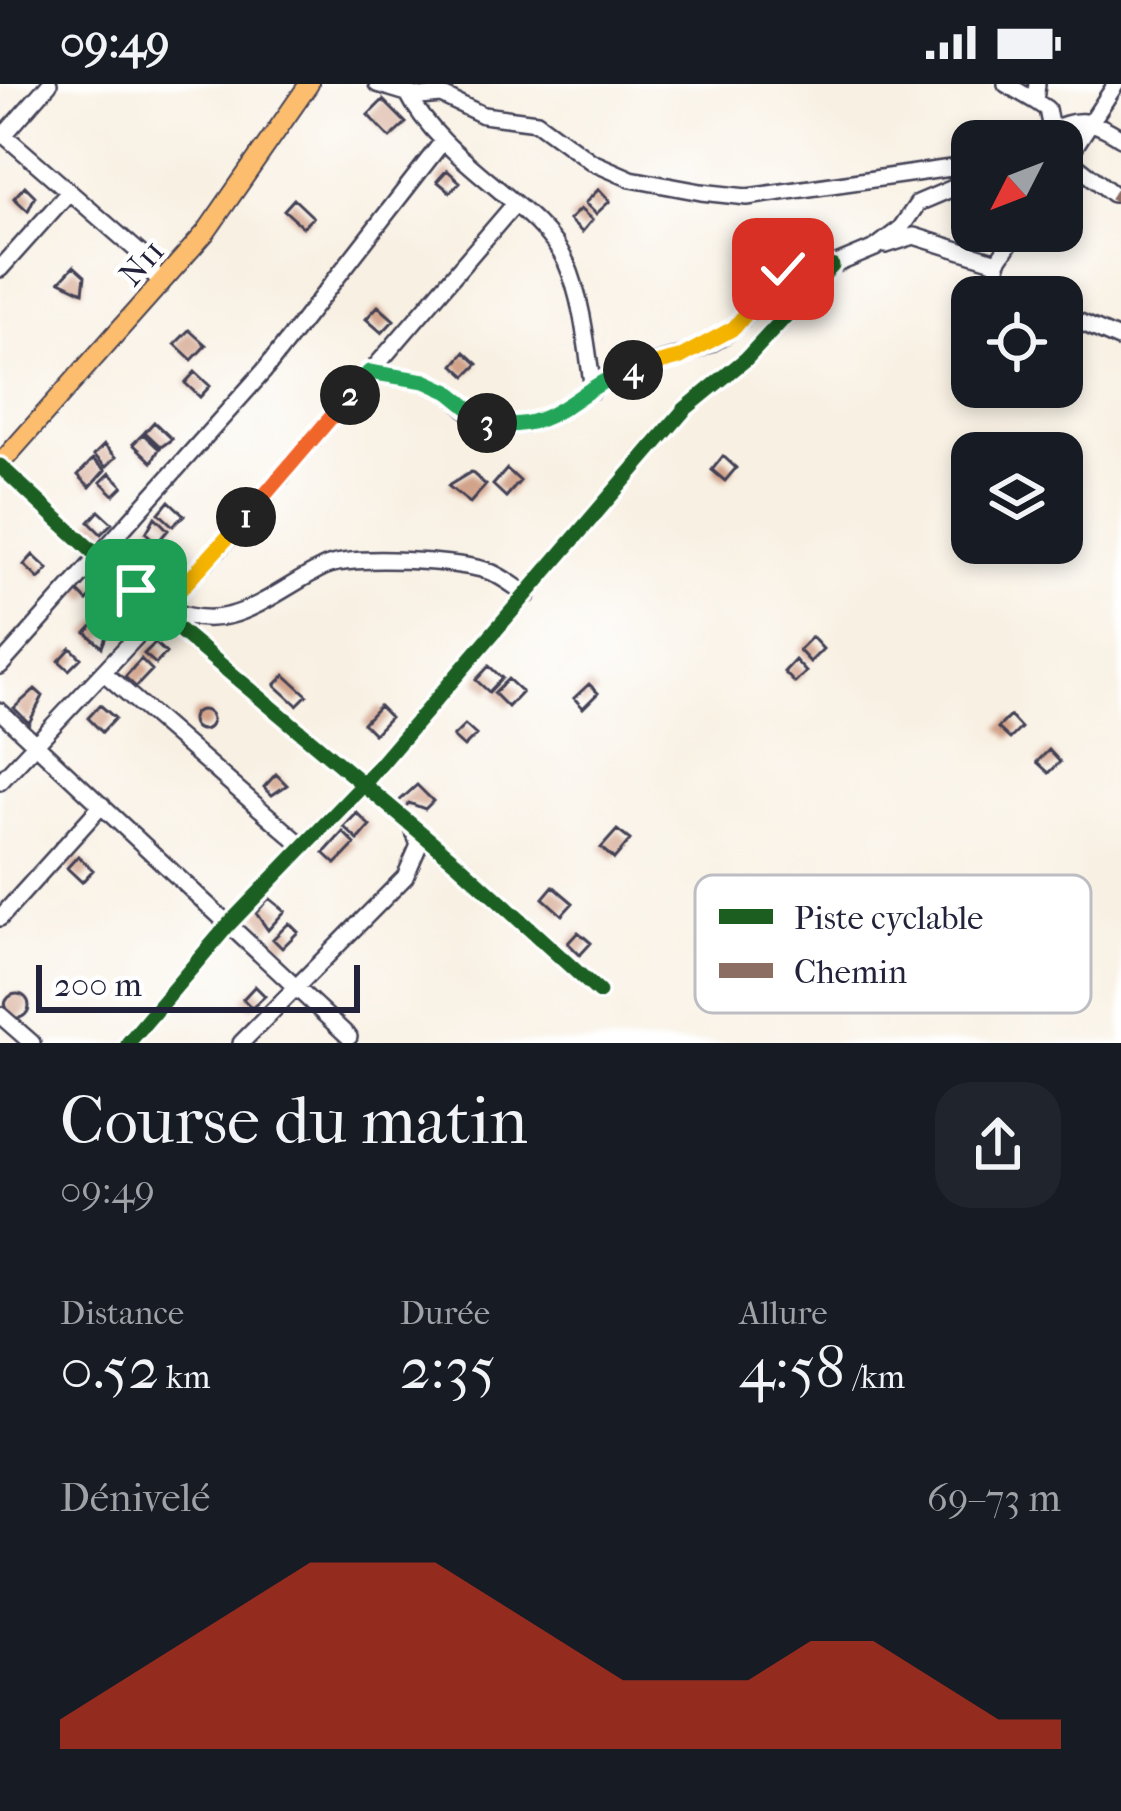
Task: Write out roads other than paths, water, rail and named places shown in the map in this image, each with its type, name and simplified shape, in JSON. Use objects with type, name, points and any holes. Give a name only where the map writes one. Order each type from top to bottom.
[{"type":"main road","name":"N11","points":[[0,465],[161,285],[310,88]]},
{"type":"street","points":[[50,84],[1,136],[141,254],[161,285]]},
{"type":"street","points":[[377,84],[441,95],[483,115],[537,122],[592,162],[631,179],[701,192],[747,197],[951,168]]},
{"type":"street","points":[[1006,84],[1036,92],[1049,120]]},
{"type":"street","points":[[1083,134],[1116,84]]},
{"type":"street","points":[[406,89],[443,141],[565,260],[593,390]]},
{"type":"street","points":[[1083,120],[1094,120],[1121,138]]},
{"type":"street","points":[[0,666],[264,371],[443,141]]},
{"type":"street","points":[[1083,173],[1112,194]]},
{"type":"street","points":[[875,248],[900,229],[918,203],[951,189]]},
{"type":"street","points":[[0,269],[69,192]]},
{"type":"street","points":[[0,782],[162,610],[513,206]]},
{"type":"street","points":[[369,372],[425,381],[449,392],[475,418],[491,425],[539,422],[618,374],[679,358],[734,328],[783,269],[832,266],[914,236],[997,262]]},
{"type":"street","points":[[998,276],[997,262],[1004,252]]},
{"type":"street","points":[[128,1043],[229,924],[361,787],[685,409],[746,359],[832,266]]},
{"type":"street","points":[[1083,323],[1121,340]]},
{"type":"street","points":[[0,465],[598,992]]},
{"type":"street","points":[[162,610],[217,621],[272,601],[327,564],[383,560],[487,570],[528,595]]},
{"type":"street","points":[[103,672],[304,847]]},
{"type":"street","points":[[0,711],[349,1037]]},
{"type":"street","points":[[0,918],[102,805]]},
{"type":"street","points":[[241,1043],[405,877],[419,844],[414,832]]},
{"type":"street","points":[[0,1015],[32,1043]]}]
